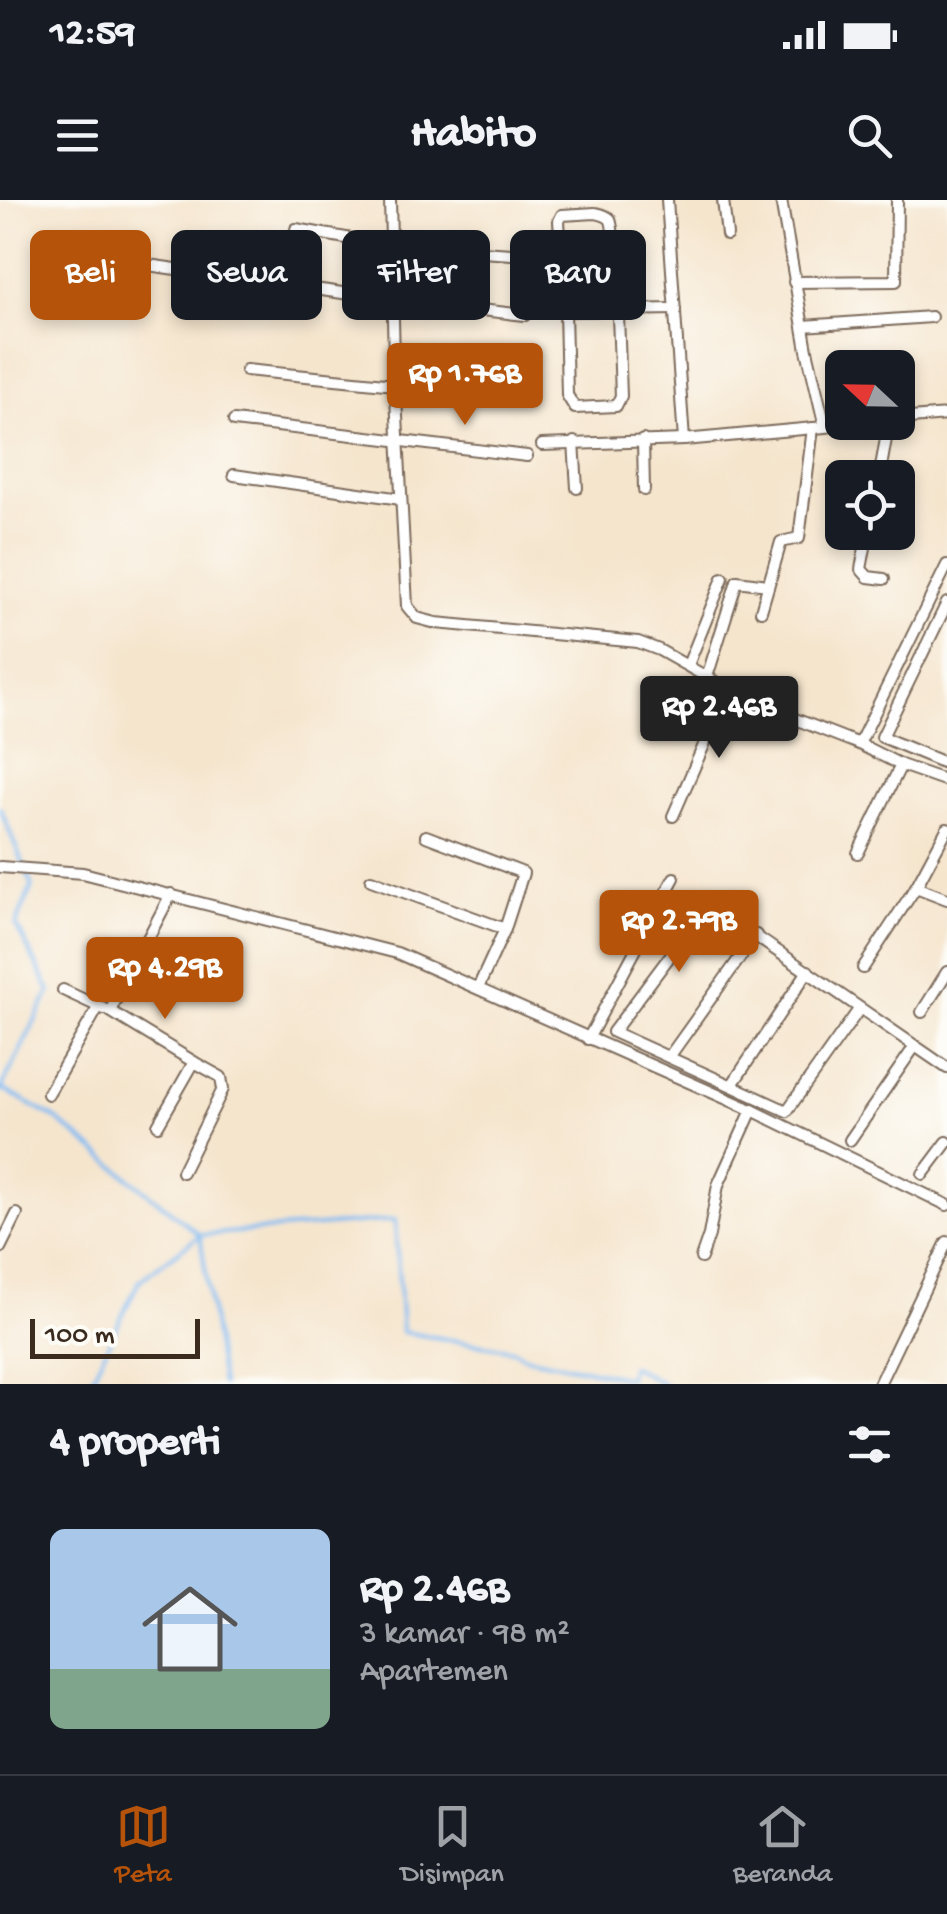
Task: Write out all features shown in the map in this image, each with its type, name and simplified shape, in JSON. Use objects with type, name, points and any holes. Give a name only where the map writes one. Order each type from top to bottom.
[{"type":"street","points":[[390,200],[390,230]]},
{"type":"street","points":[[667,200],[684,440]]},
{"type":"street","points":[[722,200],[727,235]]},
{"type":"street","points":[[761,610],[781,542],[799,538],[819,428],[782,200]]},
{"type":"street","points":[[794,282],[896,280],[897,200]]},
{"type":"street","points":[[559,230],[562,214],[595,213],[608,217],[613,230]]},
{"type":"street","points":[[296,228],[342,237]]},
{"type":"street","points":[[151,265],[342,293]]},
{"type":"street","points":[[646,310],[675,309]]},
{"type":"street","points":[[804,326],[931,317]]},
{"type":"street","points":[[392,320],[407,606],[416,618],[436,624],[628,640],[659,650],[749,701],[947,781]]},
{"type":"street","points":[[566,320],[568,401],[575,408],[607,409],[616,406],[622,396],[616,320]]},
{"type":"street","points":[[246,370],[510,398]]},
{"type":"street","points":[[915,418],[947,414]]},
{"type":"street","points":[[234,421],[527,456]]},
{"type":"street","points":[[542,445],[684,440],[825,427]]},
{"type":"street","points":[[644,440],[644,490]]},
{"type":"street","points":[[574,442],[577,488]]},
{"type":"street","points":[[234,475],[401,499]]},
{"type":"street","points":[[865,550],[862,569],[868,577],[884,580]]},
{"type":"street","points":[[858,744],[947,565]]},
{"type":"street","points":[[688,666],[723,578]]},
{"type":"street","points":[[707,677],[738,581],[768,585]]},
{"type":"street","points":[[946,761],[882,737],[947,603]]},
{"type":"street","points":[[673,816],[728,690]]},
{"type":"street","points":[[858,853],[901,765]]},
{"type":"street","points":[[863,968],[916,887],[947,829]]},
{"type":"street","points":[[426,836],[523,874],[505,929],[478,988]]},
{"type":"street","points":[[2,867],[84,872],[397,954],[752,1110],[947,1205]]},
{"type":"street","points":[[588,1039],[674,878]]},
{"type":"street","points":[[372,880],[505,929]]},
{"type":"street","points":[[916,887],[947,899]]},
{"type":"street","points":[[48,1094],[104,1009],[171,894]]},
{"type":"street","points":[[860,1008],[788,1110],[613,1032],[706,905],[756,935],[947,1068]]},
{"type":"street","points":[[670,1057],[756,935]]},
{"type":"street","points":[[732,1084],[808,971]]},
{"type":"street","points":[[922,1012],[947,972]]},
{"type":"street","points":[[62,990],[104,1009],[221,1077],[223,1089],[182,1172]]},
{"type":"street","points":[[850,1140],[915,1046]]},
{"type":"street","points":[[158,1125],[194,1062]]},
{"type":"street","points":[[701,1258],[718,1185],[752,1110]]},
{"type":"street","points":[[923,1174],[947,1142]]},
{"type":"street","points":[[0,1248],[17,1214]]},
{"type":"street","points":[[879,1384],[947,1242]]},
{"type":"street","points":[[936,1262],[947,1270]]},
{"type":"waterway","points":[[0,808],[32,886],[16,925],[50,991],[0,1091]]},
{"type":"waterway","points":[[1,1088],[56,1119],[200,1235],[222,1384]]},
{"type":"waterway","points":[[89,1384],[139,1281],[200,1235],[395,1220],[402,1332],[514,1350],[525,1357],[628,1378],[631,1366],[664,1384]]}]
